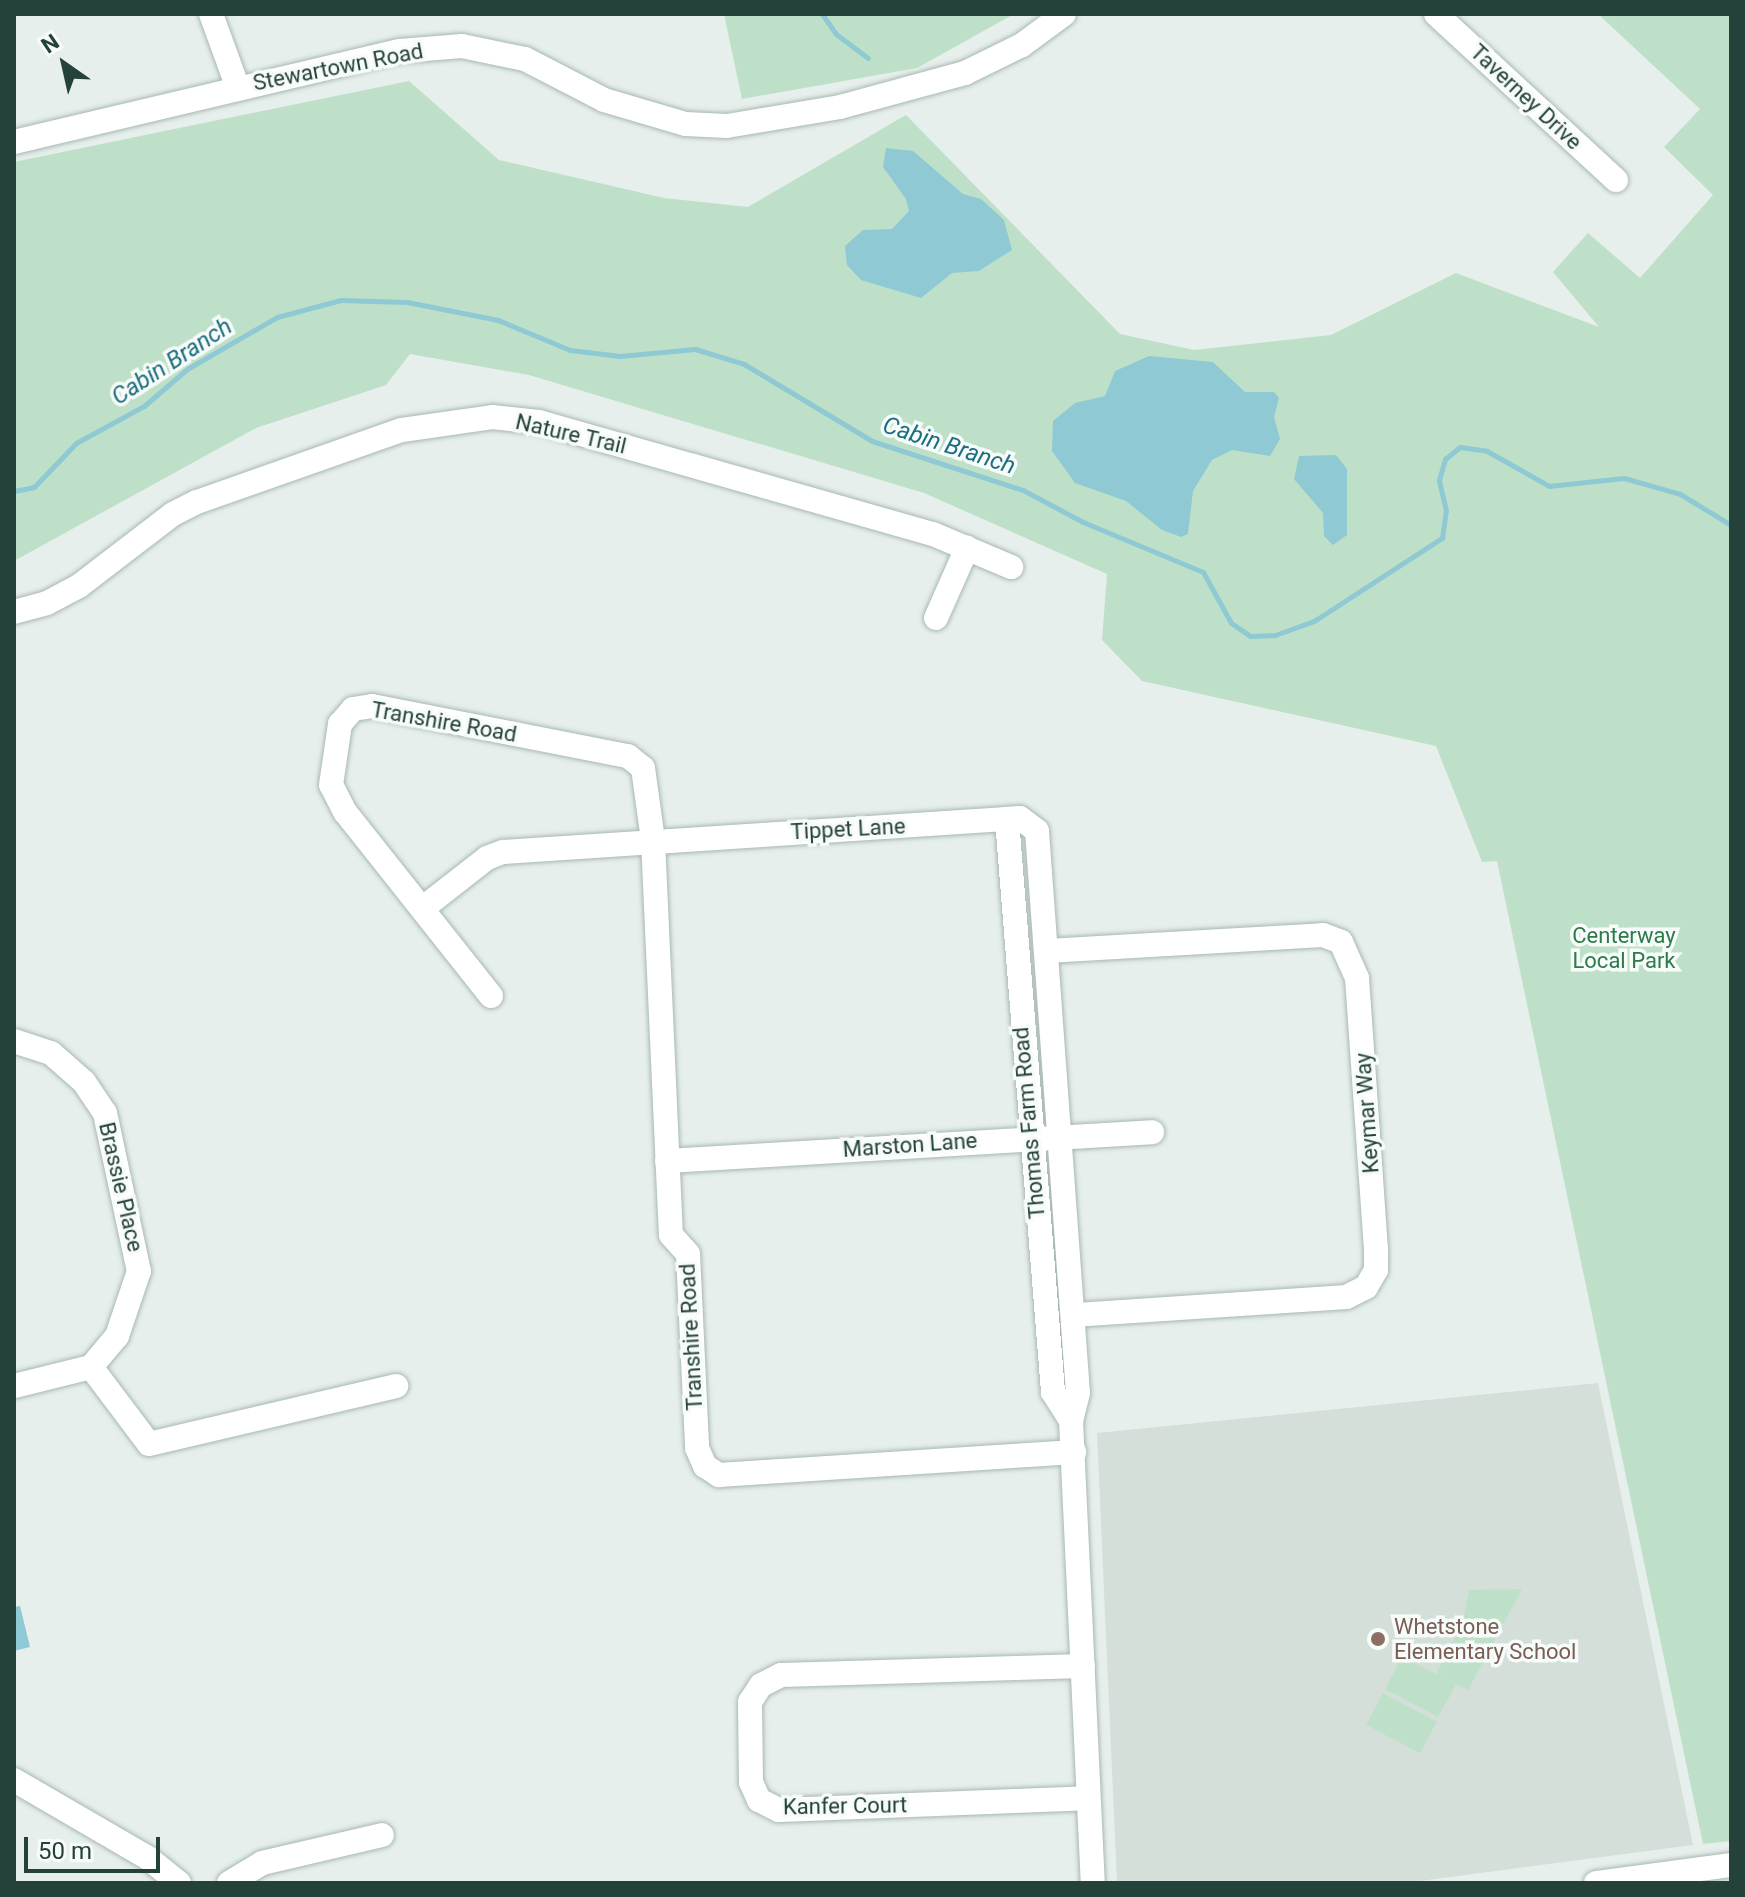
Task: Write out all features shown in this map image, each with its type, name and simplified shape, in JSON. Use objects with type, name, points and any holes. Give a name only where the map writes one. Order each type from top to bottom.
[{"type":"street","points":[[211,14],[238,88]]},
{"type":"street","name":"Stewartown Road","points":[[14,142],[400,51],[462,46],[525,59],[604,100],[671,120],[727,126],[840,107],[965,73],[1022,45],[1064,14]]},
{"type":"street","name":"Taverney Drive","points":[[1443,16],[1616,180]]},
{"type":"street","name":"Nature Trail","points":[[14,612],[79,586],[173,514],[197,502],[402,430],[492,417],[539,422],[933,534],[1011,567]]},
{"type":"street","points":[[936,618],[967,548]]},
{"type":"street","name":"Transhire Road","points":[[491,996],[345,812],[331,785],[340,724],[353,709],[372,706],[628,756],[643,768],[650,788],[671,1235],[688,1254],[697,1448],[705,1466],[719,1475],[1074,1452]]},
{"type":"street","name":"Tippet Lane","points":[[653,840],[1020,818],[1037,831]]},
{"type":"street","name":"Thomas Farm Road","points":[[1007,820],[1029,1138],[1053,1392],[1071,1421]]},
{"type":"street","name":"Thomas Farm Road","points":[[1037,831],[1074,1315],[1078,1393],[1071,1421],[1093,1883]]},
{"type":"street","points":[[423,908],[487,858],[503,852],[653,840]]},
{"type":"street","name":"Keymar Way","points":[[1047,951],[1323,935],[1341,942],[1351,956],[1359,994],[1376,1248],[1376,1270],[1366,1287],[1346,1297],[1074,1315]]},
{"type":"street","name":"Brassie Place","points":[[14,1041],[51,1053],[84,1082],[105,1113],[133,1231],[139,1271],[130,1308],[117,1336],[91,1367]]},
{"type":"street","name":"Marston Lane","points":[[667,1161],[1152,1132]]},
{"type":"street","points":[[14,1386],[91,1367],[149,1444],[396,1386]]},
{"type":"street","name":"Kanfer Court","points":[[1083,1666],[781,1675],[761,1685],[750,1702],[751,1782],[759,1800],[779,1810],[1088,1798]]},
{"type":"street","points":[[14,1780],[148,1858],[179,1883]]},
{"type":"street","points":[[229,1883],[262,1863],[382,1835]]},
{"type":"street","points":[[1596,1883],[1731,1865]]},
{"type":"shaded area","name":"Whetstone Elementary School","points":[[1598,1383],[1693,1845],[1405,1883],[1117,1883],[1097,1433]]},
{"type":"green space","points":[[724,14],[1014,14],[917,68],[742,99]]},
{"type":"green space","name":"Centerway Local Park","points":[[1598,14],[1731,14],[1731,1841],[1703,1844],[1497,861],[1482,862],[1436,746],[1142,681],[1102,640],[1107,574],[924,493],[529,375],[410,354],[386,385],[256,428],[14,561],[14,162],[409,81],[499,160],[664,198],[748,207],[906,115],[1120,334],[1194,350],[1331,335],[1456,273],[1599,327],[1553,272],[1588,233],[1640,278],[1713,195],[1664,147],[1700,109]]},
{"type":"green space","points":[[1522,1589],[1468,1690],[1440,1676],[1456,1685],[1438,1717],[1385,1689],[1402,1657],[1436,1674],[1463,1622],[1469,1590]]},
{"type":"green space","points":[[1383,1693],[1437,1722],[1420,1753],[1366,1725]]},
{"type":"water","points":[[886,148],[913,151],[963,194],[981,199],[1004,220],[1012,250],[979,271],[952,273],[921,298],[861,280],[847,265],[845,246],[863,230],[892,229],[909,211],[906,199],[883,167]]},
{"type":"water","points":[[1149,356],[1213,362],[1245,392],[1274,392],[1279,398],[1274,417],[1280,439],[1270,456],[1232,450],[1212,460],[1193,491],[1188,534],[1181,537],[1162,530],[1126,501],[1075,483],[1052,451],[1053,421],[1075,403],[1105,396],[1115,371]]},
{"type":"water","points":[[1336,455],[1347,469],[1347,535],[1333,545],[1324,536],[1323,513],[1294,479],[1299,456]]},
{"type":"water","points":[[20,1606],[30,1647],[14,1651],[14,1607]]},
{"type":"waterway","points":[[822,14],[836,34],[868,58]]},
{"type":"waterway","name":"Cabin Branch","points":[[14,491],[34,487],[76,443],[144,406],[187,369],[277,317],[341,300],[407,302],[498,320],[570,350],[620,356],[695,349],[744,364],[872,441],[1023,490],[1083,522],[1203,572],[1231,623],[1250,636],[1275,635],[1314,621],[1442,538],[1446,511],[1439,480],[1445,459],[1460,447],[1487,451],[1549,486],[1624,478],[1680,494],[1731,525]]},
{"type":"place","name":"Whetstone Elementary School","points":[[1378,1639]]}]
